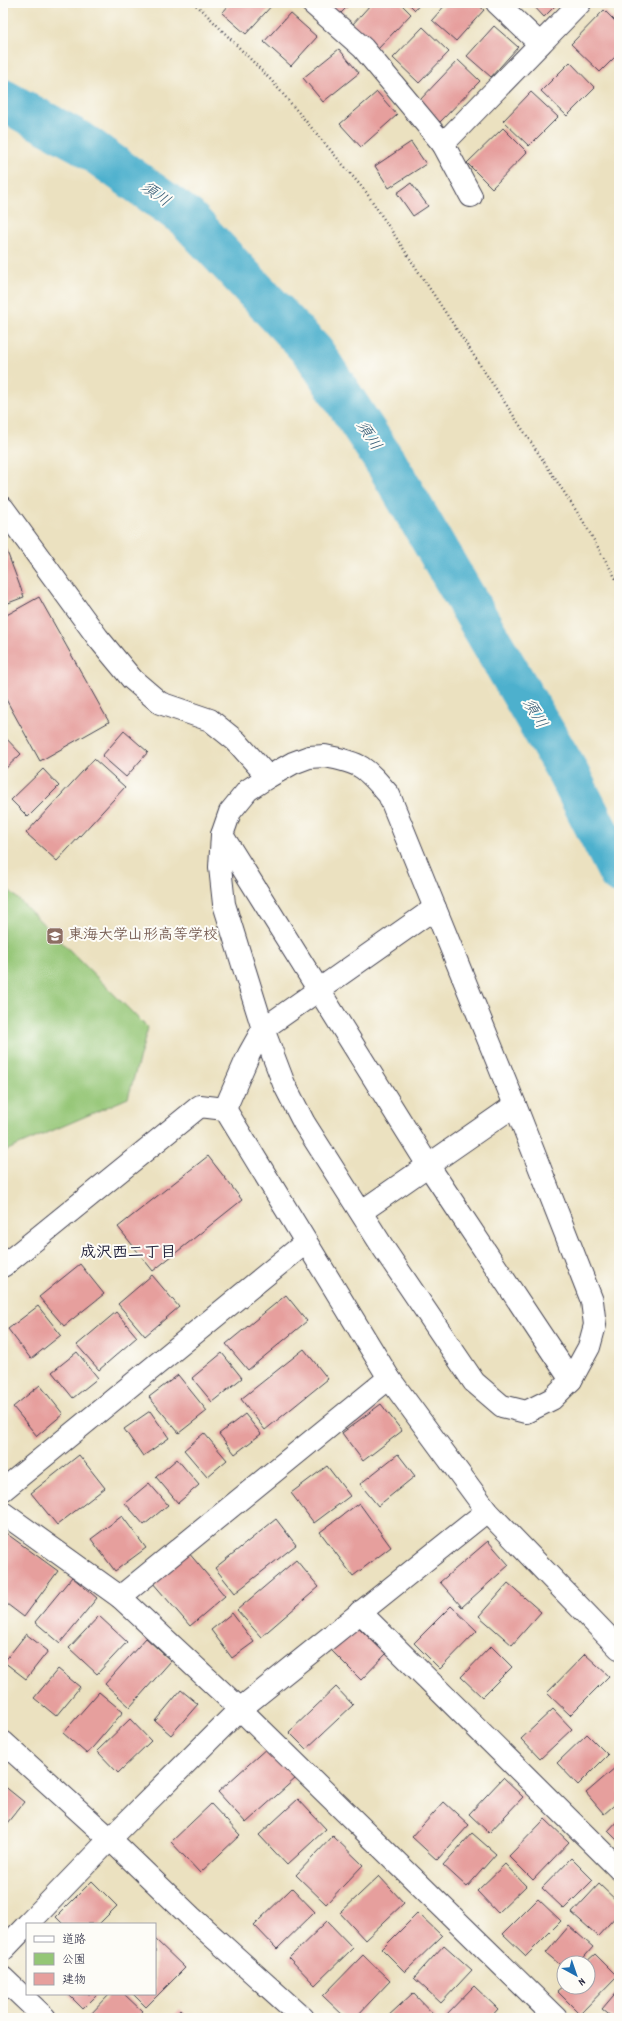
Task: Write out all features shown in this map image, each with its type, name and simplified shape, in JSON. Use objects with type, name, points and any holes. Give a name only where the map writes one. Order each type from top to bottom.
[{"type":"street","points":[[312,3],[363,48],[443,144],[471,196]]},
{"type":"street","points":[[497,3],[540,44]]},
{"type":"street","points":[[443,144],[580,3]]},
{"type":"street","points":[[3,508],[98,638],[132,678],[160,703],[210,720],[236,740],[268,777]]},
{"type":"street","points":[[325,756],[349,760],[367,769],[388,795],[516,1105],[592,1301],[595,1325],[589,1346],[571,1380],[552,1399],[526,1412],[502,1406],[474,1382],[384,1249],[304,1123],[284,1084],[263,1029],[224,904],[220,867],[222,834],[230,812],[248,790],[268,777],[293,763],[309,757],[325,756]]},
{"type":"street","points":[[222,834],[428,1165],[571,1380]]},
{"type":"street","points":[[225,1109],[249,1054],[263,1029],[320,991],[435,908]]},
{"type":"street","points":[[361,1212],[516,1105]]},
{"type":"street","points":[[3,1266],[200,1106],[225,1109]]},
{"type":"street","points":[[225,1109],[389,1378],[487,1511],[619,1648]]},
{"type":"street","points":[[3,1490],[306,1243]]},
{"type":"street","points":[[120,1597],[389,1378]]},
{"type":"street","points":[[30,1923],[110,1839],[240,1709],[487,1511]]},
{"type":"street","points":[[3,1513],[120,1597],[240,1709],[556,2018]]},
{"type":"street","points":[[360,1612],[619,1869]]},
{"type":"street","points":[[3,1742],[110,1839],[191,1917],[304,2018]]},
{"type":"street","points":[[3,1950],[26,1927]]},
{"type":"street","points":[[3,1978],[46,2018]]},
{"type":"path","points":[[193,3],[203,11],[271,80],[366,192],[583,521],[619,584]]},
{"type":"green space","points":[[3,884],[148,1028],[128,1098],[3,1152]]},
{"type":"building","points":[[231,3],[274,3],[246,34],[222,13]]},
{"type":"building","points":[[327,3],[351,3],[339,15]]},
{"type":"building","points":[[372,3],[400,3],[411,14],[378,49],[352,25]]},
{"type":"building","points":[[408,3],[421,3],[415,10]]},
{"type":"building","points":[[447,3],[476,3],[484,10],[456,41],[432,20]]},
{"type":"building","points":[[531,3],[558,3],[544,17]]},
{"type":"building","points":[[610,3],[619,3],[619,12]]},
{"type":"building","points":[[604,10],[619,25],[619,53],[600,72],[571,44]]},
{"type":"building","points":[[290,13],[317,37],[291,66],[264,42]]},
{"type":"building","points":[[494,26],[518,47],[491,77],[467,56]]},
{"type":"building","points":[[423,27],[449,52],[419,83],[393,58]]},
{"type":"building","points":[[339,49],[359,73],[323,102],[303,78]]},
{"type":"building","points":[[458,60],[480,81],[440,122],[419,101]]},
{"type":"building","points":[[570,62],[595,88],[567,116],[541,91]]},
{"type":"building","points":[[377,92],[397,115],[361,147],[340,124]]},
{"type":"building","points":[[531,92],[558,117],[529,146],[503,121]]},
{"type":"building","points":[[503,128],[527,152],[492,188],[467,163]]},
{"type":"building","points":[[411,142],[426,164],[389,188],[375,166]]},
{"type":"building","points":[[411,183],[428,206],[413,216],[397,193]]},
{"type":"building","points":[[6,549],[24,597],[3,605],[3,550]]},
{"type":"building","points":[[39,597],[109,722],[40,761],[3,694],[3,617]]},
{"type":"building","points":[[124,731],[148,752],[126,777],[102,756]]},
{"type":"building","points":[[3,735],[21,754],[3,771]]},
{"type":"building","points":[[94,759],[125,787],[57,861],[26,833]]},
{"type":"building","points":[[43,769],[59,786],[28,817],[11,800]]},
{"type":"building","points":[[208,1156],[242,1200],[153,1271],[118,1227]]},
{"type":"building","points":[[80,1264],[104,1294],[64,1326],[39,1297]]},
{"type":"building","points":[[152,1275],[179,1307],[145,1336],[118,1304]]},
{"type":"building","points":[[286,1295],[307,1321],[248,1370],[226,1344]]},
{"type":"building","points":[[38,1306],[61,1335],[31,1359],[8,1329]]},
{"type":"building","points":[[116,1312],[137,1337],[99,1370],[77,1345]]},
{"type":"building","points":[[304,1349],[328,1379],[265,1430],[241,1399]]},
{"type":"building","points":[[77,1352],[98,1378],[73,1398],[52,1372]]},
{"type":"building","points":[[222,1353],[242,1378],[212,1402],[192,1378]]},
{"type":"building","points":[[178,1375],[207,1411],[179,1433],[149,1397]]},
{"type":"building","points":[[40,1385],[63,1414],[37,1436],[13,1407]]},
{"type":"building","points":[[381,1404],[402,1431],[363,1461],[342,1433]]},
{"type":"building","points":[[150,1411],[169,1438],[143,1456],[124,1429]]},
{"type":"building","points":[[245,1414],[261,1434],[235,1454],[219,1434]]},
{"type":"building","points":[[204,1433],[227,1460],[207,1477],[184,1450]]},
{"type":"building","points":[[398,1454],[415,1476],[378,1506],[360,1484]]},
{"type":"building","points":[[79,1455],[105,1488],[57,1525],[31,1493]]},
{"type":"building","points":[[177,1459],[199,1485],[178,1503],[156,1477]]},
{"type":"building","points":[[327,1466],[350,1496],[314,1523],[291,1493]]},
{"type":"building","points":[[149,1483],[168,1505],[144,1525],[125,1503]]},
{"type":"building","points":[[359,1503],[391,1547],[353,1576],[320,1532]]},
{"type":"building","points":[[122,1516],[146,1548],[115,1571],[91,1539]]},
{"type":"building","points":[[276,1519],[296,1545],[235,1593],[215,1568]]},
{"type":"building","points":[[3,1531],[58,1571],[24,1617],[3,1601]]},
{"type":"building","points":[[488,1541],[509,1565],[462,1607],[440,1582]]},
{"type":"building","points":[[188,1552],[225,1596],[190,1626],[152,1582]]},
{"type":"building","points":[[296,1560],[319,1587],[261,1637],[237,1610]]},
{"type":"building","points":[[72,1577],[97,1598],[60,1643],[35,1622]]},
{"type":"building","points":[[508,1583],[541,1612],[512,1645],[479,1616]]},
{"type":"building","points":[[451,1606],[477,1631],[440,1669],[414,1643]]},
{"type":"building","points":[[232,1613],[254,1642],[232,1658],[211,1630]]},
{"type":"building","points":[[99,1616],[127,1642],[97,1674],[69,1648]]},
{"type":"building","points":[[355,1624],[386,1654],[361,1680],[330,1649]]},
{"type":"building","points":[[26,1634],[48,1651],[26,1679],[4,1662]]},
{"type":"building","points":[[146,1638],[171,1661],[130,1707],[105,1684]]},
{"type":"building","points":[[491,1646],[512,1667],[482,1697],[461,1677]]},
{"type":"building","points":[[585,1654],[609,1676],[570,1715],[547,1693]]},
{"type":"building","points":[[58,1669],[80,1687],[56,1716],[34,1698]]},
{"type":"building","points":[[336,1687],[353,1705],[306,1749],[289,1732]]},
{"type":"building","points":[[181,1690],[198,1704],[171,1735],[155,1721]]},
{"type":"building","points":[[99,1692],[123,1712],[87,1754],[63,1733]]},
{"type":"building","points":[[553,1709],[572,1729],[540,1759],[521,1739]]},
{"type":"building","points":[[130,1719],[151,1741],[118,1773],[97,1751]]},
{"type":"building","points":[[587,1734],[608,1755],[578,1785],[557,1763]]},
{"type":"building","points":[[268,1747],[296,1778],[246,1823],[218,1792]]},
{"type":"building","points":[[616,1767],[619,1770],[619,1801],[604,1814],[586,1793]]},
{"type":"building","points":[[503,1778],[523,1797],[489,1833],[469,1814]]},
{"type":"building","points":[[3,1785],[24,1802],[3,1828]]},
{"type":"building","points":[[298,1799],[326,1829],[287,1865],[259,1835]]},
{"type":"building","points":[[444,1802],[469,1825],[437,1860],[412,1837]]},
{"type":"building","points":[[211,1804],[240,1835],[200,1873],[171,1842]]},
{"type":"building","points":[[545,1819],[569,1842],[533,1880],[509,1856]]},
{"type":"building","points":[[619,1819],[619,1842],[608,1831]]},
{"type":"building","points":[[472,1833],[496,1854],[467,1887],[443,1865]]},
{"type":"building","points":[[333,1836],[363,1865],[326,1904],[296,1875]]},
{"type":"building","points":[[571,1858],[593,1880],[564,1909],[542,1888]]},
{"type":"building","points":[[505,1864],[526,1886],[498,1913],[477,1891]]},
{"type":"building","points":[[379,1876],[404,1903],[365,1940],[340,1913]]},
{"type":"building","points":[[92,1881],[117,1906],[100,1923],[62,1923],[56,1917]]},
{"type":"building","points":[[599,1884],[619,1903],[619,1913],[598,1936],[572,1913]]},
{"type":"building","points":[[292,1888],[315,1912],[277,1949],[254,1925]]},
{"type":"building","points":[[538,1899],[561,1921],[526,1956],[503,1934]]},
{"type":"building","points":[[418,1913],[442,1936],[405,1972],[382,1949]]},
{"type":"building","points":[[327,1921],[353,1948],[315,1985],[289,1958]]},
{"type":"building","points":[[569,1926],[593,1947],[586,1955],[556,1955],[556,1961],[546,1953]]},
{"type":"building","points":[[156,1940],[185,1968],[146,2007],[134,1995],[156,1995]]},
{"type":"building","points":[[444,1945],[472,1970],[441,2003],[414,1978]]},
{"type":"building","points":[[363,1955],[390,1981],[355,2018],[346,2018],[323,1996]]},
{"type":"building","points":[[596,1955],[617,1976],[580,2014],[561,1995],[596,1995]]},
{"type":"building","points":[[474,1986],[498,2009],[490,2018],[447,2018],[445,2016]]},
{"type":"building","points":[[619,1989],[619,2018],[613,2018],[602,2009]]},
{"type":"building","points":[[413,1993],[437,2018],[386,2018]]},
{"type":"building","points":[[69,1995],[97,1995],[83,2009]]},
{"type":"building","points":[[109,1995],[125,1995],[142,2011],[136,2018],[87,2018]]},
{"type":"building","points":[[180,2009],[189,2018],[172,2018]]},
{"type":"waterway","name":"須川","points":[[3,100],[82,143],[187,218],[314,353],[388,466],[567,771],[619,873]]},
{"type":"place","name":"東海大学山形高等学校","points":[[55,936]]},
{"type":"district","name":"成沢西二丁目","points":[[128,1253]]}]
